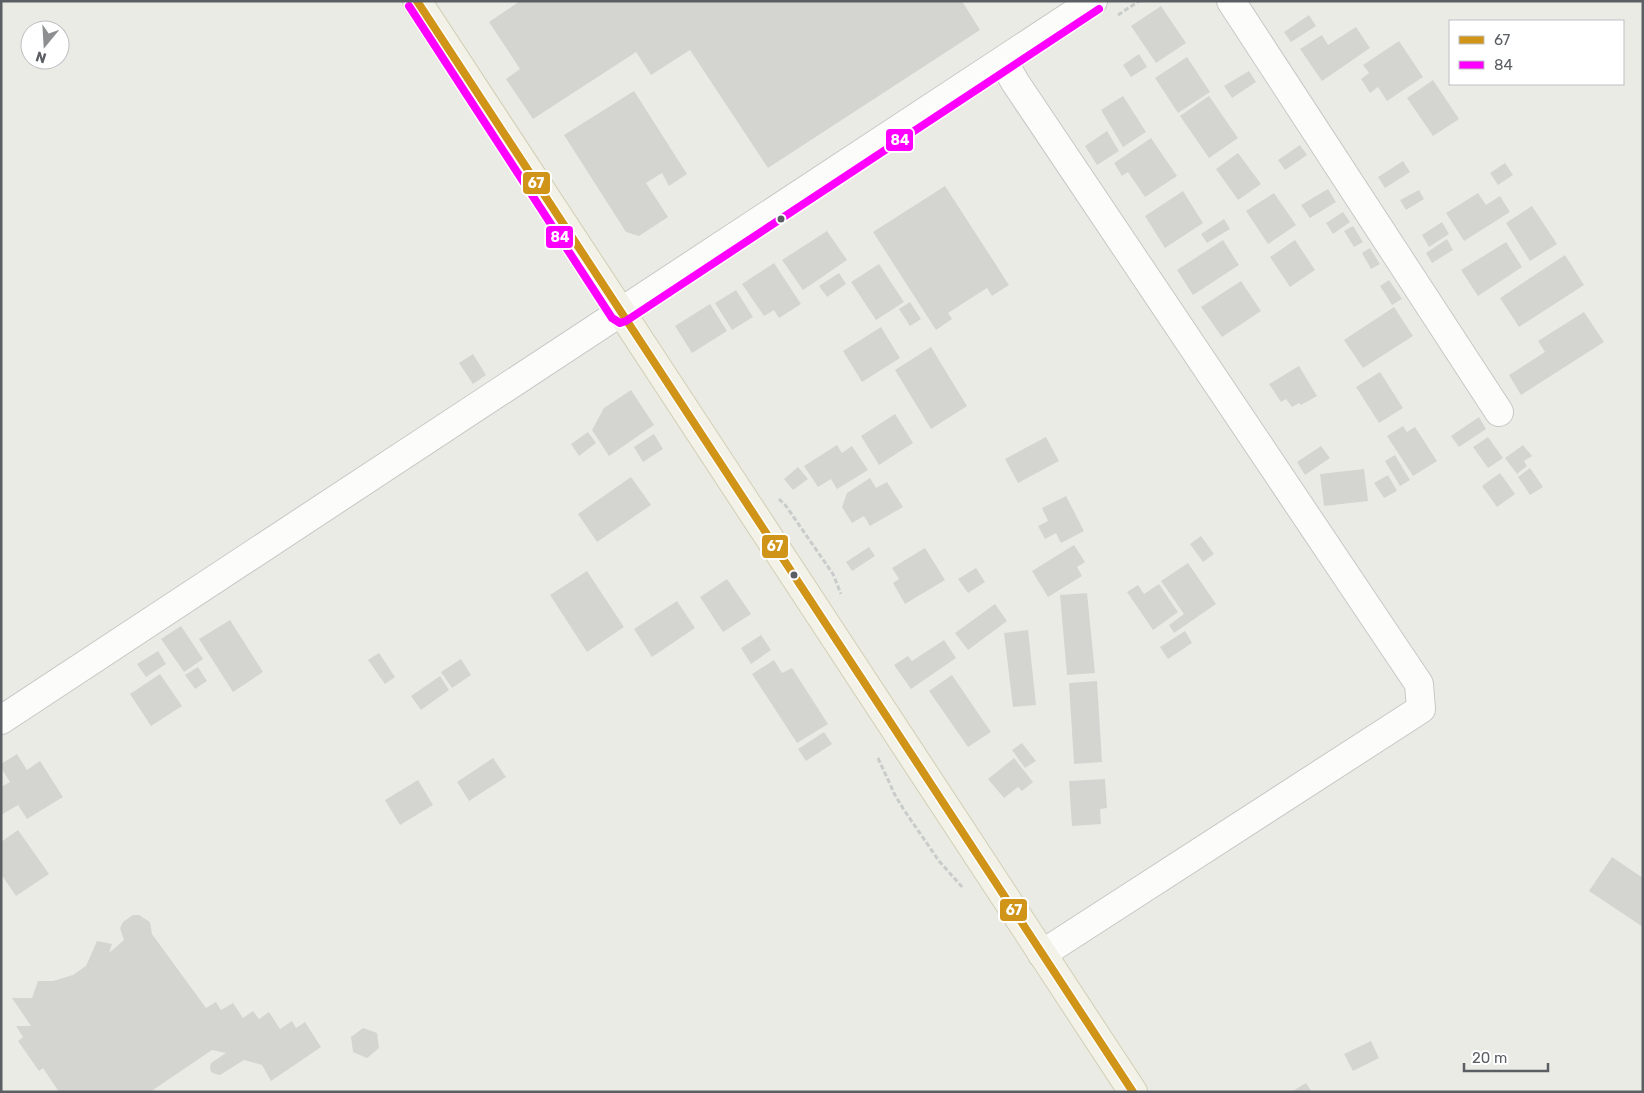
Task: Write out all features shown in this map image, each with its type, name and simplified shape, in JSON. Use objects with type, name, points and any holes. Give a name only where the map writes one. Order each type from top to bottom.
[{"type":"main road","points":[[417,1],[1133,1092]]},
{"type":"street","points":[[1231,1],[1499,412]]},
{"type":"street","points":[[1,720],[1003,61],[1103,9]]},
{"type":"street","points":[[1003,61],[1015,82],[1419,684],[1421,709],[1042,954]]},
{"type":"path","points":[[1103,9],[1139,1]]},
{"type":"path","points":[[773,492],[786,506],[832,574],[844,599]]},
{"type":"building","points":[[520,1],[962,1],[980,30],[768,168],[690,50],[651,75],[636,52],[533,119],[506,79],[520,69],[489,22]]},
{"type":"building","points":[[1161,6],[1186,43],[1156,63],[1131,26]]},
{"type":"building","points":[[1309,15],[1316,26],[1291,42],[1284,32]]},
{"type":"building","points":[[1356,27],[1370,48],[1322,81],[1300,49],[1322,35],[1328,45]]},
{"type":"building","points":[[1399,41],[1423,77],[1387,101],[1378,87],[1370,93],[1361,79],[1369,73],[1363,65]]},
{"type":"building","points":[[1139,54],[1147,67],[1131,77],[1123,65]]},
{"type":"building","points":[[1187,57],[1210,92],[1178,113],[1155,78]]},
{"type":"building","points":[[1249,71],[1256,82],[1232,98],[1224,86]]},
{"type":"building","points":[[1433,80],[1459,119],[1433,136],[1407,98]]},
{"type":"building","points":[[634,91],[687,174],[669,186],[662,173],[646,183],[668,217],[639,236],[626,232],[564,135]]},
{"type":"building","points":[[1123,96],[1146,132],[1123,147],[1101,110]]},
{"type":"building","points":[[1209,96],[1238,138],[1209,158],[1180,116]]},
{"type":"building","points":[[1107,131],[1119,151],[1097,165],[1085,146]]},
{"type":"building","points":[[1151,138],[1177,176],[1145,197],[1128,172],[1122,176],[1114,163]]},
{"type":"building","points":[[1300,145],[1307,155],[1285,170],[1278,160]]},
{"type":"building","points":[[1238,153],[1261,184],[1238,200],[1216,169]]},
{"type":"building","points":[[1403,161],[1410,172],[1385,188],[1378,177]]},
{"type":"building","points":[[1505,163],[1513,175],[1498,185],[1490,173]]},
{"type":"building","points":[[945,186],[1009,285],[992,296],[987,288],[948,313],[952,319],[936,330],[873,232]]},
{"type":"building","points":[[1328,189],[1336,202],[1310,218],[1301,205]]},
{"type":"building","points":[[1419,190],[1424,199],[1406,210],[1400,200]]},
{"type":"building","points":[[1183,191],[1203,223],[1165,248],[1145,216]]},
{"type":"building","points":[[1274,193],[1296,225],[1268,244],[1246,211]]},
{"type":"building","points":[[1478,193],[1486,205],[1500,196],[1510,212],[1464,241],[1446,213]]},
{"type":"building","points":[[1532,206],[1557,244],[1530,261],[1506,223]]},
{"type":"building","points":[[1343,212],[1350,222],[1333,234],[1326,223]]},
{"type":"building","points":[[1224,219],[1230,229],[1207,243],[1201,234]]},
{"type":"building","points":[[1442,222],[1449,234],[1429,247],[1422,235]]},
{"type":"building","points":[[1353,226],[1363,242],[1354,247],[1344,231]]},
{"type":"building","points":[[827,231],[847,260],[803,290],[782,260]]},
{"type":"building","points":[[1447,239],[1453,250],[1432,263],[1426,253]]},
{"type":"building","points":[[1223,240],[1239,265],[1193,295],[1177,270]]},
{"type":"building","points":[[1295,240],[1315,270],[1290,287],[1270,257]]},
{"type":"building","points":[[1506,242],[1522,267],[1478,296],[1461,270]]},
{"type":"building","points":[[1370,248],[1380,264],[1371,269],[1362,253]]},
{"type":"building","points":[[1565,255],[1584,285],[1519,327],[1500,298]]},
{"type":"building","points":[[774,263],[801,304],[779,318],[774,310],[764,316],[742,284]]},
{"type":"building","points":[[879,264],[904,302],[876,320],[851,282]]},
{"type":"building","points":[[839,273],[846,284],[827,297],[819,286]]},
{"type":"building","points":[[1389,280],[1402,299],[1392,305],[1380,286]]},
{"type":"building","points":[[1241,281],[1261,311],[1222,337],[1201,307]]},
{"type":"building","points":[[736,290],[753,317],[732,330],[715,303]]},
{"type":"building","points":[[910,302],[921,319],[910,326],[899,309]]},
{"type":"building","points":[[710,304],[727,331],[692,353],[675,326]]},
{"type":"building","points":[[1394,307],[1413,336],[1363,368],[1344,340]]},
{"type":"building","points":[[1584,312],[1604,342],[1521,395],[1509,375],[1545,352],[1538,341]]},
{"type":"building","points":[[881,327],[900,358],[862,382],[843,351]]},
{"type":"building","points":[[931,347],[967,406],[931,429],[895,370]]},
{"type":"building","points":[[473,354],[486,375],[473,384],[459,363]]},
{"type":"building","points":[[1299,366],[1317,396],[1301,405],[1299,403],[1292,407],[1286,399],[1281,402],[1269,384]]},
{"type":"building","points":[[1380,372],[1403,408],[1379,423],[1356,387]]},
{"type":"building","points":[[631,390],[654,425],[609,456],[592,430],[604,408]]},
{"type":"building","points":[[895,414],[913,443],[879,465],[861,436]]},
{"type":"building","points":[[1479,417],[1486,429],[1459,447],[1451,436]]},
{"type":"building","points":[[1403,426],[1407,432],[1415,427],[1437,461],[1413,476],[1387,436]]},
{"type":"building","points":[[588,432],[596,443],[579,456],[571,444]]},
{"type":"building","points":[[654,434],[663,449],[643,462],[634,447]]},
{"type":"building","points":[[1046,437],[1059,461],[1018,483],[1005,459]]},
{"type":"building","points":[[1488,437],[1503,458],[1488,468],[1473,447]]},
{"type":"building","points":[[837,445],[842,453],[852,446],[868,470],[837,489],[831,479],[818,487],[804,466]]},
{"type":"building","points":[[1523,445],[1532,456],[1524,461],[1527,466],[1517,474],[1505,458]]},
{"type":"building","points":[[1321,446],[1330,458],[1305,475],[1297,462]]},
{"type":"building","points":[[1395,455],[1410,480],[1400,486],[1385,461]]},
{"type":"building","points":[[798,467],[808,479],[793,490],[784,479]]},
{"type":"building","points":[[1530,468],[1543,487],[1530,495],[1518,477]]},
{"type":"building","points":[[1364,469],[1368,501],[1324,506],[1320,474]]},
{"type":"building","points":[[1500,473],[1515,494],[1497,507],[1482,486]]},
{"type":"building","points":[[1388,475],[1397,491],[1384,498],[1374,483]]},
{"type":"building","points":[[631,477],[651,505],[597,542],[578,514]]},
{"type":"building","points":[[870,478],[876,488],[887,482],[903,507],[870,526],[864,516],[852,523],[842,507],[847,493]]},
{"type":"building","points":[[1066,496],[1084,531],[1061,543],[1056,533],[1045,539],[1038,526],[1048,521],[1042,508]]},
{"type":"building","points":[[1201,536],[1214,554],[1203,562],[1190,544]]},
{"type":"building","points":[[1074,545],[1085,562],[1077,567],[1082,576],[1048,597],[1032,571]]},
{"type":"building","points":[[869,547],[875,556],[852,571],[846,562]]},
{"type":"building","points":[[925,548],[945,580],[905,604],[893,583],[899,579],[892,568]]},
{"type":"building","points":[[1188,563],[1216,604],[1174,633],[1169,625],[1184,614],[1161,581]]},
{"type":"building","points":[[976,568],[985,582],[968,593],[958,579]]},
{"type":"building","points":[[587,571],[624,627],[587,652],[550,595]]},
{"type":"building","points":[[727,579],[751,614],[723,632],[700,597]]},
{"type":"building","points":[[1159,584],[1178,612],[1153,630],[1127,592],[1138,585],[1144,594]]},
{"type":"building","points":[[1087,593],[1095,673],[1067,675],[1060,595]]},
{"type":"building","points":[[677,601],[695,628],[652,657],[634,629]]},
{"type":"building","points":[[995,604],[1007,621],[968,650],[955,633]]},
{"type":"building","points":[[230,620],[263,672],[233,692],[199,639]]},
{"type":"building","points":[[181,626],[203,659],[184,672],[161,639]]},
{"type":"building","points":[[1028,630],[1036,705],[1013,707],[1004,633]]},
{"type":"building","points":[[1185,631],[1192,643],[1168,659],[1160,647]]},
{"type":"building","points":[[761,635],[771,650],[751,664],[741,648]]},
{"type":"building","points":[[944,640],[956,658],[911,689],[894,665],[908,656],[912,661]]},
{"type":"building","points":[[158,651],[166,664],[146,677],[137,664]]},
{"type":"building","points":[[379,653],[395,677],[385,684],[368,660]]},
{"type":"building","points":[[461,659],[471,675],[452,688],[441,672]]},
{"type":"building","points":[[774,660],[782,673],[792,668],[828,724],[797,743],[752,674]]},
{"type":"building","points":[[198,667],[207,681],[195,689],[185,675]]},
{"type":"building","points":[[160,674],[182,706],[151,726],[130,694]]},
{"type":"building","points":[[952,675],[991,732],[968,747],[929,691]]},
{"type":"building","points":[[440,676],[449,690],[421,710],[411,696]]},
{"type":"building","points":[[1097,681],[1102,762],[1074,764],[1069,683]]},
{"type":"building","points":[[824,732],[832,744],[806,761],[798,749]]},
{"type":"building","points":[[1022,743],[1036,761],[1025,768],[1012,750]]},
{"type":"building","points":[[17,754],[27,770],[40,761],[63,797],[27,819],[18,805],[1,815],[1,787],[10,782],[1,768],[1,764]]},
{"type":"building","points":[[493,758],[506,777],[469,801],[457,782]]},
{"type":"building","points":[[1014,758],[1033,782],[1022,791],[1018,787],[1004,798],[988,779]]},
{"type":"building","points":[[1105,779],[1107,808],[1100,809],[1101,824],[1072,826],[1069,781]]},
{"type":"building","points":[[418,780],[433,805],[400,825],[385,800]]},
{"type":"building","points":[[18,830],[49,874],[16,896],[1,874],[1,842]]},
{"type":"building","points":[[1612,857],[1643,878],[1643,927],[1589,891]]},
{"type":"building","points":[[133,915],[139,915],[150,922],[152,934],[206,1008],[216,1002],[221,1010],[233,1003],[243,1018],[253,1011],[259,1019],[269,1012],[280,1029],[292,1021],[296,1028],[305,1022],[321,1047],[271,1081],[262,1065],[244,1060],[220,1075],[211,1072],[211,1063],[226,1053],[212,1050],[150,1092],[59,1092],[43,1068],[39,1071],[18,1041],[23,1037],[16,1026],[31,1026],[12,998],[32,998],[38,981],[53,981],[73,975],[86,966],[97,941],[112,944],[109,953],[124,940],[120,928],[123,922]]},
{"type":"building","points":[[363,1028],[377,1033],[379,1048],[367,1058],[353,1052],[351,1037]]},
{"type":"building","points":[[1371,1041],[1379,1058],[1353,1071],[1344,1054]]},
{"type":"building","points":[[1306,1083],[1312,1092],[1291,1092]]},
{"type":"transit line","name":"67","points":[[417,1],[1133,1092]]},
{"type":"transit line","name":"84","points":[[409,6],[612,318],[620,323],[626,321],[1099,9]]}]
